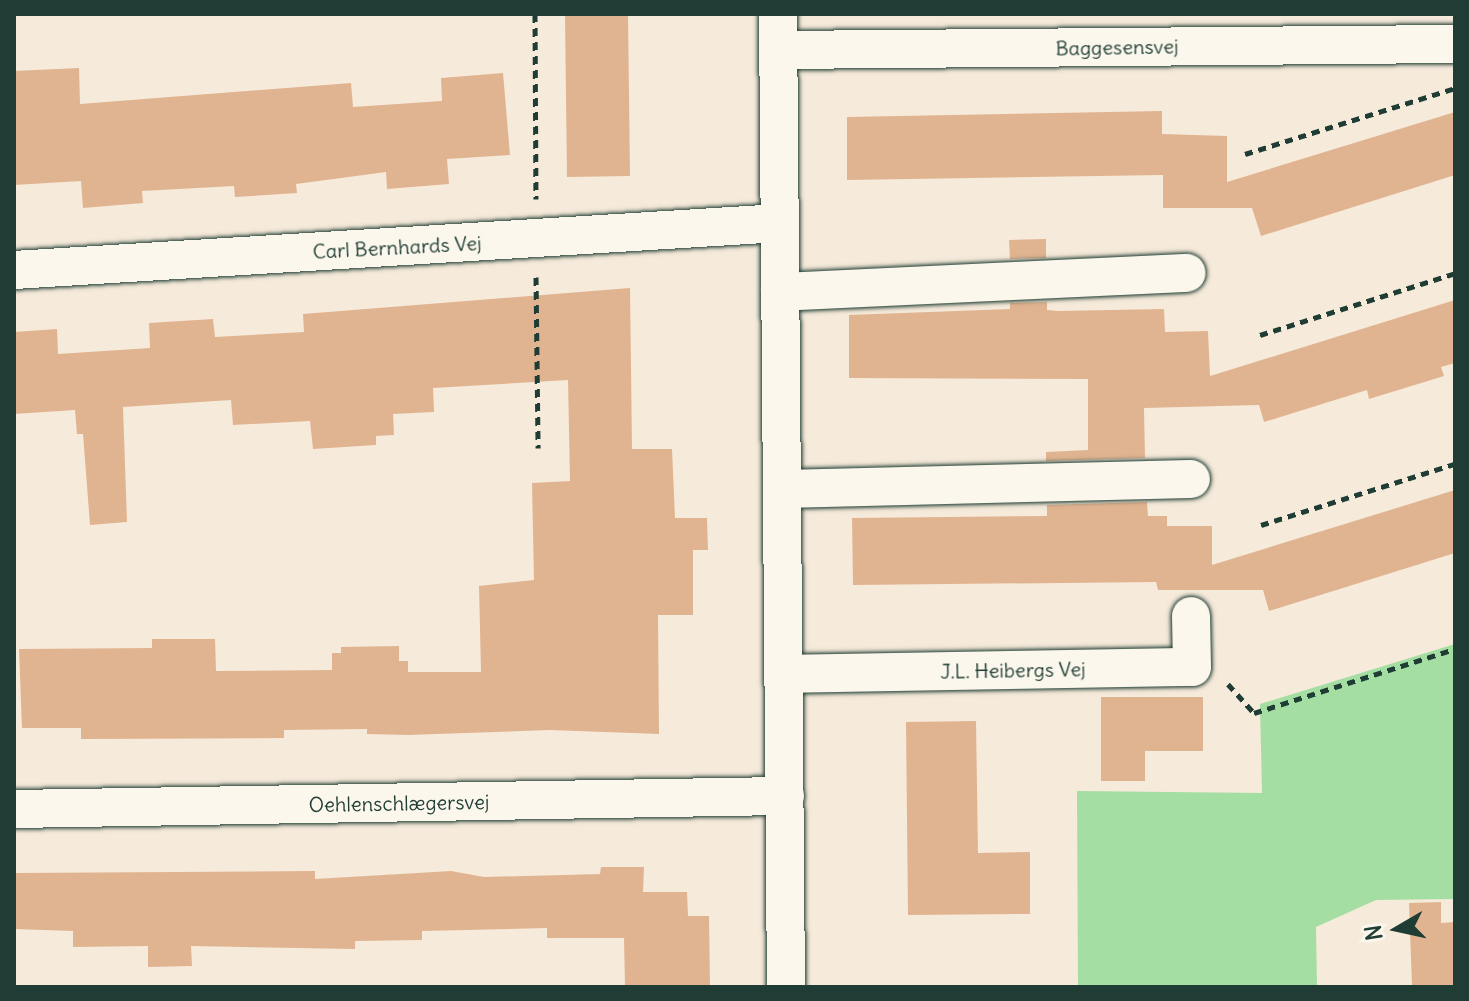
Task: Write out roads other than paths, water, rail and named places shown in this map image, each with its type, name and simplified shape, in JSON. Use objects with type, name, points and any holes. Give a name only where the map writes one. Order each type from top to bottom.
[{"type":"street","name":"Baggesensvej","points":[[778,32],[1455,44]]},
{"type":"street","points":[[778,32],[786,987]]},
{"type":"street","name":"Carl Bernhards Vej","points":[[14,270],[780,223]]},
{"type":"street","points":[[780,292],[1187,273]]},
{"type":"street","points":[[782,489],[1191,479]]},
{"type":"street","name":"J.L. Heibergs Vej","points":[[784,674],[1192,667],[1191,616]]},
{"type":"street","name":"Oehlenschlægersvej","points":[[14,809],[785,796]]}]
